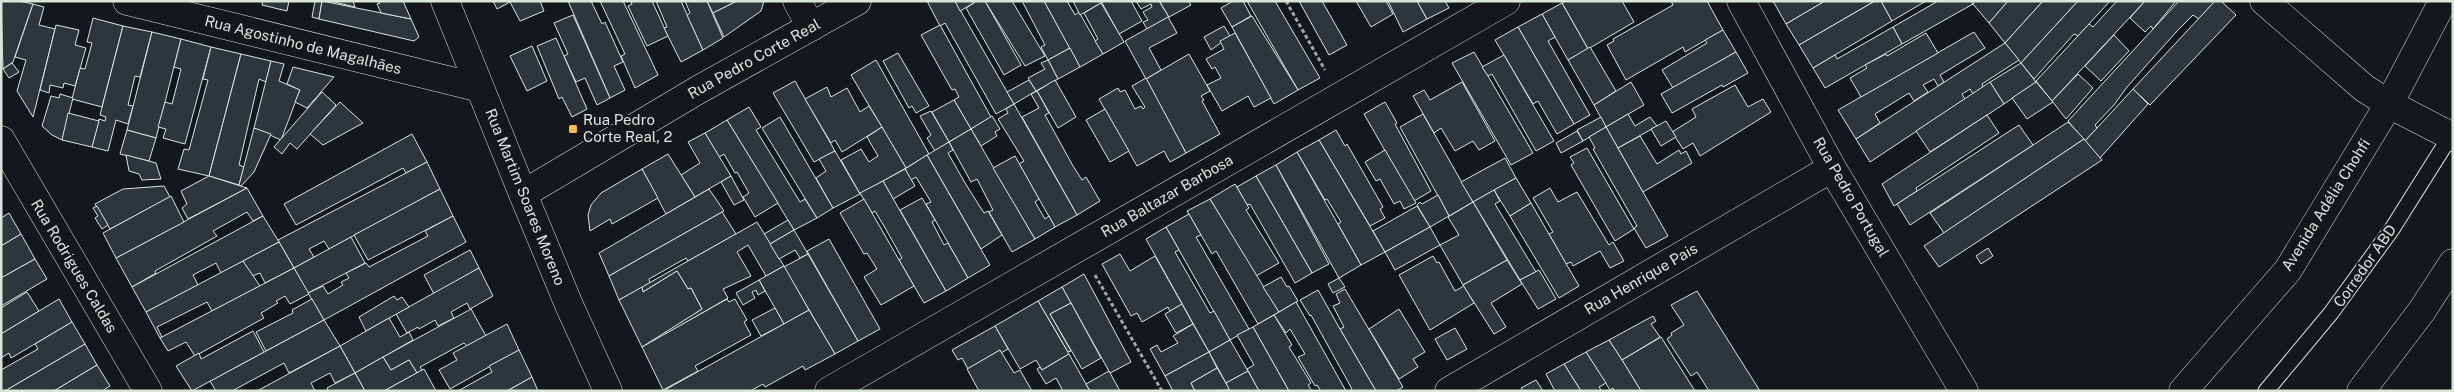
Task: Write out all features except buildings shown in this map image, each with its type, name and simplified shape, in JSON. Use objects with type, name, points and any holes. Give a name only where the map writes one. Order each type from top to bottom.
[{"type":"main road","name":"Rua Agostinho de Magalhães","points":[[127,1],[480,88]]},
{"type":"main road","name":"Rua Martim Soares Moreno","points":[[444,1],[569,305],[608,391]]},
{"type":"main road","points":[[797,1],[811,27]]},
{"type":"main road","name":"Rua Pedro Corte Real","points":[[524,194],[698,90],[857,1]]},
{"type":"main road","name":"Rua Baltazar Barbosa","points":[[829,391],[1506,1]]},
{"type":"main road","name":"Rua Pedro Portugal","points":[[1741,1],[1832,168],[1964,391]]},
{"type":"main road","points":[[2264,1],[2364,88],[2389,104],[2452,135]]},
{"type":"main road","name":"Avenida Adélia Chohfi","points":[[2183,391],[2288,270],[2389,104],[2443,1]]},
{"type":"main road","name":"Rua Rodrigues Caldas","points":[[1,140],[148,391]]},
{"type":"main road","name":"Rua Henrique Pais","points":[[1449,391],[1832,168]]},
{"type":"main road","points":[[2361,391],[2421,312],[2453,262]]},
{"type":"lane","name":"Corredor ABD","points":[[2266,391],[2332,313],[2392,229],[2452,135]]},
{"type":"path","points":[[1286,1],[1340,97]]},
{"type":"path","points":[[1079,246],[1162,391]]},
{"type":"place","name":"Rua Pedro Corte Real, 2","points":[[573,129]]}]
